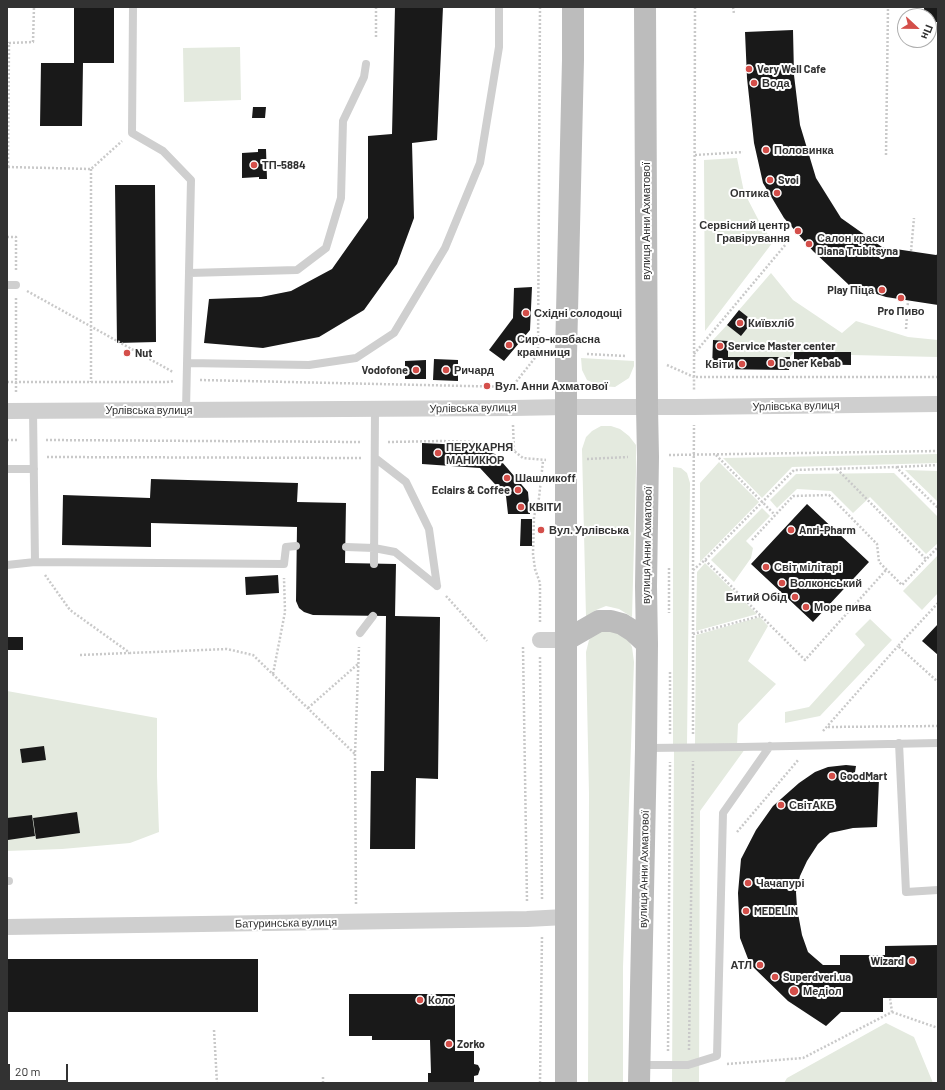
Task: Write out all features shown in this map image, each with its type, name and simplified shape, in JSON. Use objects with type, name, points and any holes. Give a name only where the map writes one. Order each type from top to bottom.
[{"type":"main road","points":[[566,1083],[565,460],[573,7]]},
{"type":"main road","name":"вулиця Анни Ахматової","points":[[640,1074],[646,748],[648,457],[645,7]]},
{"type":"main road","points":[[566,640],[599,622],[611,621],[622,624],[633,631],[647,644]]},
{"type":"street","name":"Урлівська вулиця","points":[[12,411],[566,407],[647,408],[938,404]]},
{"type":"street","points":[[540,640],[566,640]]},
{"type":"street","name":"Батуринська вулиця","points":[[7,928],[534,919],[565,917]]},
{"type":"lane","points":[[133,7],[132,133],[163,151],[191,180],[186,410]]},
{"type":"lane","points":[[187,363],[317,364],[356,358],[394,333],[445,248],[480,163],[499,47],[499,7]]},
{"type":"lane","points":[[189,273],[297,270],[326,248],[341,198],[343,121],[364,77],[366,64]]},
{"type":"lane","points":[[7,285],[16,285]]},
{"type":"lane","points":[[374,564],[375,409]]},
{"type":"lane","points":[[33,411],[35,562]]},
{"type":"lane","points":[[375,458],[406,482],[429,528],[437,586]]},
{"type":"lane","points":[[7,470],[34,469]]},
{"type":"lane","points":[[7,564],[35,562],[284,564],[286,547],[296,546]]},
{"type":"lane","points":[[346,547],[374,548],[395,552],[437,586]]},
{"type":"lane","points":[[360,632],[373,616]]},
{"type":"lane","points":[[646,748],[938,742]]},
{"type":"lane","points":[[899,743],[906,892],[938,890]]},
{"type":"lane","points":[[640,1074],[668,1066],[688,1065],[717,1056],[723,813],[770,746]]},
{"type":"path","points":[[34,7],[33,42],[9,43],[8,167],[91,169],[132,133]]},
{"type":"path","points":[[376,7],[376,37]]},
{"type":"path","points":[[7,382],[167,382],[186,380],[512,387],[538,354],[540,7]]},
{"type":"path","points":[[695,7],[694,376],[938,377]]},
{"type":"path","points":[[733,7],[734,14]]},
{"type":"path","points":[[886,155],[888,7]]},
{"type":"path","points":[[695,156],[743,152]]},
{"type":"path","points":[[91,169],[91,382]]},
{"type":"path","points":[[911,251],[914,218]]},
{"type":"path","points":[[7,238],[16,237],[16,382],[12,411]]},
{"type":"path","points":[[694,354],[786,244]]},
{"type":"path","points":[[16,285],[186,380]]},
{"type":"path","points":[[906,329],[908,301]]},
{"type":"path","points":[[7,440],[473,442],[496,446],[514,451],[523,458],[542,461],[695,454],[938,451]]},
{"type":"path","points":[[688,1065],[693,747],[693,570],[695,454]]},
{"type":"path","points":[[716,454],[775,516]]},
{"type":"path","points":[[34,457],[375,458]]},
{"type":"path","points":[[534,919],[540,583],[535,569],[533,554],[534,517],[539,498],[542,461]]},
{"type":"path","points":[[693,570],[705,560],[794,470],[938,465]]},
{"type":"path","points":[[896,467],[938,508]]},
{"type":"path","points":[[837,468],[926,560]]},
{"type":"path","points":[[752,540],[793,496],[829,495],[877,544],[879,562],[902,585],[938,547]]},
{"type":"path","points":[[705,560],[805,660],[886,570]]},
{"type":"path","points":[[35,562],[70,610],[130,653]]},
{"type":"path","points":[[273,674],[285,612],[284,564]]},
{"type":"path","points":[[669,566],[669,613]]},
{"type":"path","points":[[437,586],[487,641]]},
{"type":"path","points":[[734,835],[898,646],[938,603]]},
{"type":"path","points":[[693,634],[761,616]]},
{"type":"path","points":[[356,922],[355,754],[360,632]]},
{"type":"path","points":[[523,640],[540,1083]]},
{"type":"path","points":[[898,646],[938,682]]},
{"type":"path","points":[[80,655],[227,649],[254,655],[355,754]]},
{"type":"path","points":[[308,708],[358,664]]},
{"type":"path","points":[[668,1066],[670,669]]},
{"type":"path","points":[[827,727],[938,726]]},
{"type":"path","points":[[890,998],[892,1012]]},
{"type":"path","points":[[722,1064],[803,1058],[892,1012],[938,1028]]},
{"type":"path","points":[[214,1030],[217,1083]]},
{"type":"path","points":[[729,1056],[729,1064]]},
{"type":"path","points":[[323,1078],[323,1083]]},
{"type":"shaded area","points":[[240,47],[241,100],[184,102],[183,48]]},
{"type":"shaded area","points":[[737,158],[744,192],[759,221],[773,242],[705,331],[704,160]]},
{"type":"shaded area","points":[[771,273],[793,300],[842,333],[856,321],[908,337],[938,340],[938,357],[851,355],[851,352],[794,352],[790,357],[728,357],[728,341],[713,340],[727,325],[741,335],[753,321],[739,310]]},
{"type":"shaded area","points":[[581,358],[634,361],[634,366],[629,378],[615,387],[600,386],[587,380],[582,370]]},
{"type":"shaded area","points":[[601,426],[611,426],[620,429],[629,436],[636,445],[632,617],[619,609],[606,606],[596,610],[586,617],[582,449],[586,437],[592,431]]},
{"type":"shaded area","points":[[938,454],[938,463],[792,467],[762,498],[723,458]]},
{"type":"shaded area","points":[[719,462],[759,502],[700,562],[700,483]]},
{"type":"shaded area","points":[[673,467],[681,468],[687,473],[690,483],[687,744],[673,745]]},
{"type":"shaded area","points":[[905,470],[938,471],[938,502]]},
{"type":"shaded area","points":[[894,473],[938,517],[938,543],[926,554],[870,497],[853,513],[831,491],[797,489],[777,508],[770,500],[796,474]]},
{"type":"shaded area","points":[[762,508],[770,516],[746,541],[753,548],[751,558],[734,582],[711,560]]},
{"type":"shaded area","points":[[938,555],[938,593],[922,610],[903,591]]},
{"type":"shaded area","points":[[705,563],[757,614],[696,631],[697,572]]},
{"type":"shaded area","points":[[760,617],[768,626],[748,661],[776,684],[738,724],[737,745],[695,745],[696,635]]},
{"type":"shaded area","points":[[870,619],[892,640],[820,716],[785,723],[785,712],[809,707],[865,645],[855,634]]},
{"type":"shaded area","points":[[607,628],[627,637],[632,647],[634,662],[623,967],[623,1083],[588,1083],[589,794],[586,652],[589,640],[597,631]]},
{"type":"shaded area","points":[[7,691],[157,718],[159,832],[130,843],[62,849],[7,851]]},
{"type":"shaded area","points":[[745,749],[700,811],[699,1082],[672,1083],[674,751]]},
{"type":"shaded area","points":[[886,1023],[914,1037],[933,1083],[784,1083],[787,1078]]},
{"type":"building","points":[[74,7],[114,7],[114,63],[83,63],[82,126],[40,126],[41,63],[74,63]]},
{"type":"building","points":[[395,7],[443,7],[437,140],[412,143],[414,218],[397,264],[364,310],[319,337],[263,348],[204,343],[209,299],[261,297],[291,291],[332,269],[368,218],[368,136],[392,134]]},
{"type":"building","points":[[938,7],[938,22],[937,8],[924,8]]},
{"type":"building","points":[[793,30],[794,75],[800,125],[816,178],[841,218],[882,247],[936,255],[938,254],[938,305],[886,297],[849,285],[813,251],[784,218],[763,183],[754,143],[747,78],[745,32]]},
{"type":"building","points":[[253,107],[266,107],[265,118],[252,118]]},
{"type":"building","name":"ТП-5884","points":[[258,149],[266,149],[267,179],[259,179],[259,177],[242,178],[242,153],[258,152]]},
{"type":"building","points":[[115,185],[155,185],[156,342],[117,343]]},
{"type":"building","points":[[532,287],[530,330],[504,361],[489,350],[513,318],[514,288]]},
{"type":"building","name":"Київхліб","points":[[739,310],[753,321],[741,336],[727,325]]},
{"type":"building","points":[[713,340],[728,341],[728,357],[790,357],[789,370],[712,369]]},
{"type":"building","points":[[794,352],[851,352],[851,365],[794,364]]},
{"type":"building","name":"Ричард","points":[[434,359],[458,360],[458,381],[433,380]]},
{"type":"building","name":"Vodofone","points":[[426,360],[426,379],[405,379],[405,361]]},
{"type":"building","points":[[422,443],[463,445],[495,454],[528,492],[530,514],[508,514],[506,496],[480,468],[422,464]]},
{"type":"building","points":[[151,479],[298,483],[297,502],[346,503],[345,563],[396,564],[395,616],[440,617],[438,779],[416,778],[415,849],[370,849],[371,771],[384,771],[386,616],[313,615],[304,612],[299,608],[296,601],[297,527],[151,523],[151,547],[62,545],[63,495],[150,498]]},
{"type":"building","points":[[807,504],[869,562],[813,622],[751,564]]},
{"type":"building","points":[[521,519],[532,519],[532,546],[520,546]]},
{"type":"building","points":[[278,575],[279,593],[246,595],[245,577]]},
{"type":"building","points":[[938,624],[938,655],[922,641]]},
{"type":"building","points":[[7,637],[23,637],[23,650],[7,650]]},
{"type":"building","points":[[44,746],[46,760],[22,763],[20,749]]},
{"type":"building","points":[[846,765],[856,766],[854,778],[879,779],[877,827],[853,828],[830,833],[818,844],[807,861],[800,876],[796,892],[797,908],[802,935],[808,952],[823,965],[840,965],[840,955],[885,955],[885,946],[938,945],[938,998],[883,998],[883,1012],[841,1012],[826,1026],[788,1001],[750,964],[740,938],[738,893],[741,859],[756,830],[773,806],[799,783],[815,772],[828,767]]},
{"type":"building","points":[[77,812],[80,833],[36,839],[33,818]]},
{"type":"building","points":[[32,815],[35,836],[8,840],[7,818]]},
{"type":"building","points":[[7,959],[258,959],[258,1012],[7,1012]]},
{"type":"building","points":[[349,994],[455,994],[455,1051],[474,1051],[474,1064],[478,1065],[480,1069],[478,1075],[474,1076],[474,1083],[428,1083],[428,1073],[431,1073],[430,1040],[372,1040],[372,1036],[349,1036]]},
{"type":"place","name":"Very Well Cafe","points":[[749,69]]},
{"type":"place","name":"Вода","points":[[754,83]]},
{"type":"place","name":"Половинка","points":[[766,150]]},
{"type":"place","name":"ТП-5884","points":[[254,165]]},
{"type":"place","name":"Svoi","points":[[770,180]]},
{"type":"place","name":"Оптика","points":[[777,193]]},
{"type":"place","name":"Сервісний центр Гравірування","points":[[798,231]]},
{"type":"place","name":"Салон краси Diana Trubitsyna","points":[[809,244]]},
{"type":"place","name":"Play Піца","points":[[882,290]]},
{"type":"place","name":"Pro Пиво","points":[[901,298]]},
{"type":"place","name":"Східні солодощі","points":[[526,313]]},
{"type":"place","name":"Київхліб","points":[[740,323]]},
{"type":"place","name":"Сиро-ковбасна крамниця","points":[[509,345]]},
{"type":"place","name":"Service Master center","points":[[720,346]]},
{"type":"place","name":"Nut","points":[[127,353]]},
{"type":"place","name":"Doner Kebab","points":[[771,363]]},
{"type":"place","name":"Квіти","points":[[742,364]]},
{"type":"place","name":"Vodofone","points":[[416,370]]},
{"type":"place","name":"Ричард","points":[[446,370]]},
{"type":"place","name":"Вул. Анни Ахматової","points":[[487,386]]},
{"type":"place","name":"ПЕРУКАРНЯ МАНИКЮР","points":[[438,453]]},
{"type":"place","name":"Шашликоff","points":[[507,478]]},
{"type":"place","name":"Eclairs & Coffee","points":[[518,490]]},
{"type":"place","name":"КВІТИ","points":[[521,507]]},
{"type":"place","name":"Вул. Урлівська","points":[[541,530]]},
{"type":"place","name":"Anri-Pharm","points":[[791,530]]},
{"type":"place","name":"Світ мілітарі","points":[[766,567]]},
{"type":"place","name":"Волконський","points":[[782,583]]},
{"type":"place","name":"Битий Обід","points":[[795,597]]},
{"type":"place","name":"Море пива","points":[[806,607]]},
{"type":"place","name":"GoodMart","points":[[832,776]]},
{"type":"place","name":"СвітАКБ","points":[[781,805]]},
{"type":"place","name":"Чачапурі","points":[[748,883]]},
{"type":"place","name":"MEDELIN","points":[[746,911]]},
{"type":"place","name":"Wizard","points":[[912,961]]},
{"type":"place","name":"АТЛ","points":[[760,965]]},
{"type":"place","name":"Superdveri.ua","points":[[775,977]]},
{"type":"place","name":"Медіол","points":[[794,991]]},
{"type":"place","name":"Коло","points":[[420,1000]]},
{"type":"place","name":"Zorko","points":[[449,1044]]}]
